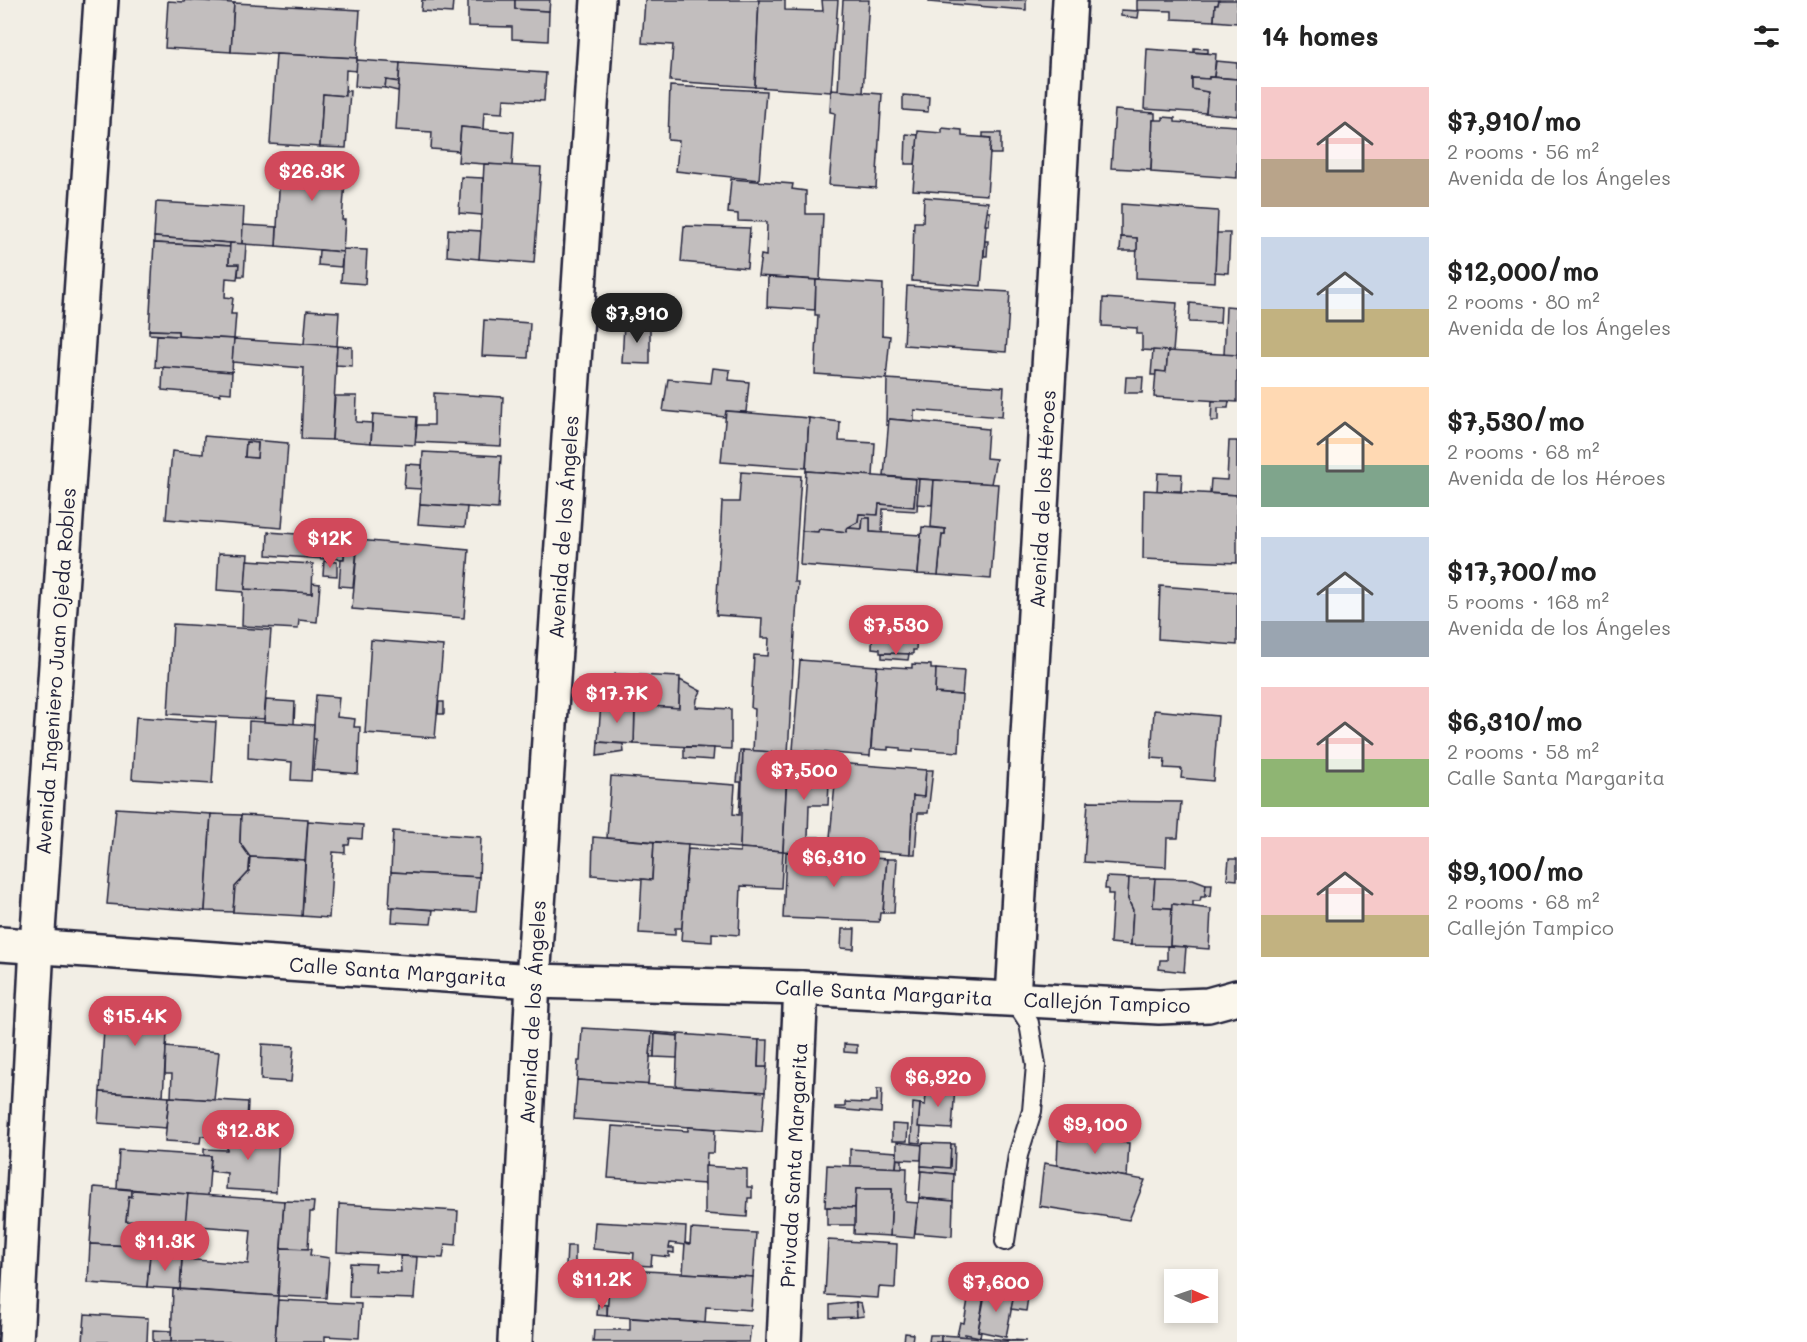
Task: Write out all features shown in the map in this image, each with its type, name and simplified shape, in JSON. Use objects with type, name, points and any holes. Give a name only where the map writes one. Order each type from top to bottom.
[{"type":"street","name":"Avenida Ingeniero Juan Ojeda Robles","points":[[16,1342],[37,946],[101,0]]},
{"type":"street","name":"Avenida de los Ángeles","points":[[515,1342],[533,981],[598,0]]},
{"type":"street","name":"Avenida de los Héroes","points":[[1013,998],[1070,0]]},
{"type":"street","name":"Calle Santa Margarita","points":[[0,944],[533,981],[801,988],[1013,998]]},
{"type":"street","name":"Privada Santa Margarita","points":[[784,1342],[801,988]]},
{"type":"street","name":"Callejón Tampico","points":[[1013,998],[1159,1006],[1208,1005],[1237,997]]},
{"type":"lane","points":[[1005,1242],[1018,1155],[1032,1111],[1036,1065],[1029,1023],[1013,998]]},
{"type":"building","points":[[185,0],[234,3],[231,52],[165,48],[168,1],[184,2]]},
{"type":"building","points":[[422,0],[453,0],[452,13],[421,11]]},
{"type":"building","points":[[468,0],[515,0],[515,9],[549,11],[548,41],[512,39],[512,27],[468,26]]},
{"type":"building","points":[[515,0],[550,0],[549,11],[515,9]]},
{"type":"building","points":[[645,0],[759,0],[755,87],[670,81],[673,45],[642,43]]},
{"type":"building","points":[[759,0],[785,0],[785,10],[823,11],[822,0],[838,0],[831,92],[755,87]]},
{"type":"building","points":[[843,0],[869,0],[863,93],[838,91]]},
{"type":"building","points":[[929,0],[1026,0],[1026,10],[929,2]]},
{"type":"building","points":[[1137,0],[1219,0],[1218,5],[1215,5],[1214,21],[1172,19],[1172,11],[1137,10]]},
{"type":"building","points":[[1219,0],[1237,0],[1237,23],[1214,21],[1215,5],[1218,5]]},
{"type":"building","points":[[234,3],[360,10],[357,58],[231,52]]},
{"type":"building","points":[[1121,10],[1139,11],[1138,18],[1121,16]]},
{"type":"building","points":[[1194,48],[1208,49],[1208,53],[1194,52]]},
{"type":"building","points":[[1147,49],[1216,54],[1214,77],[1192,78],[1192,89],[1208,92],[1206,113],[1144,109]]},
{"type":"building","points":[[276,54],[357,58],[357,71],[346,70],[345,96],[323,94],[320,147],[270,144]]},
{"type":"building","points":[[357,60],[400,63],[399,82],[386,80],[385,88],[355,86]]},
{"type":"building","points":[[1216,61],[1237,63],[1237,79],[1214,77]]},
{"type":"building","points":[[400,63],[546,73],[544,101],[504,99],[503,113],[484,112],[483,129],[461,127],[459,151],[431,149],[432,132],[396,130]]},
{"type":"building","points":[[1209,77],[1237,79],[1237,116],[1206,113],[1208,92],[1192,89],[1192,78],[1209,79]]},
{"type":"building","points":[[386,80],[399,82],[398,91],[385,88]]},
{"type":"building","points":[[670,86],[766,91],[759,180],[676,171],[679,141],[668,140]]},
{"type":"building","points":[[831,90],[882,94],[876,188],[829,185],[835,113],[830,112]]},
{"type":"building","points":[[345,91],[350,91],[346,148],[320,147],[323,94],[345,96]]},
{"type":"building","points":[[903,95],[929,97],[928,112],[903,110]]},
{"type":"building","points":[[1115,110],[1155,113],[1151,170],[1111,168]]},
{"type":"building","points":[[1163,117],[1175,118],[1175,122],[1237,126],[1237,178],[1151,172],[1153,120],[1163,120]]},
{"type":"building","points":[[461,127],[514,132],[512,166],[458,162]]},
{"type":"building","points":[[942,128],[962,130],[962,136],[991,138],[987,195],[913,190],[918,131],[942,133]]},
{"type":"building","points":[[983,133],[1001,133],[1001,154],[990,154],[991,138],[983,137]]},
{"type":"building","points":[[906,134],[918,135],[915,164],[905,164]]},
{"type":"building","points":[[281,153],[347,157],[342,220],[345,220],[343,252],[276,246]]},
{"type":"building","points":[[484,164],[541,167],[534,263],[479,259]]},
{"type":"building","points":[[461,177],[483,178],[482,215],[459,213]]},
{"type":"building","points":[[731,179],[793,184],[792,189],[806,191],[806,214],[823,214],[820,280],[758,276],[761,255],[766,256],[767,222],[738,221],[738,214],[728,213]]},
{"type":"building","points":[[924,197],[988,202],[981,286],[912,281],[914,222],[923,222]]},
{"type":"building","points":[[156,202],[244,207],[242,244],[154,237]]},
{"type":"building","points":[[1121,204],[1218,211],[1215,282],[1136,278],[1137,238],[1121,237]]},
{"type":"building","points":[[987,212],[990,212],[989,225],[985,225]]},
{"type":"building","points":[[243,225],[277,227],[276,246],[242,244]]},
{"type":"building","points":[[684,226],[750,228],[747,268],[681,262]]},
{"type":"building","points":[[448,229],[481,231],[479,259],[447,256]]},
{"type":"building","points":[[1217,233],[1230,233],[1228,273],[1215,272]]},
{"type":"building","points":[[154,237],[230,243],[230,247],[154,243]]},
{"type":"building","points":[[1121,237],[1137,238],[1137,251],[1120,251]]},
{"type":"building","points":[[985,241],[988,241],[987,256],[984,256]]},
{"type":"building","points":[[154,243],[230,247],[229,264],[239,264],[237,279],[226,278],[225,297],[233,298],[231,314],[236,314],[234,339],[178,336],[178,331],[149,330]]},
{"type":"building","points":[[230,243],[246,244],[244,276],[238,276],[239,264],[229,264]]},
{"type":"building","points":[[343,249],[367,250],[365,284],[341,282]]},
{"type":"building","points":[[319,250],[343,252],[341,267],[318,265]]},
{"type":"building","points":[[768,277],[816,280],[815,310],[767,307]]},
{"type":"building","points":[[816,280],[883,284],[882,335],[890,336],[886,379],[815,374],[818,315],[815,315]]},
{"type":"building","points":[[907,286],[1010,292],[1006,352],[904,345]]},
{"type":"building","points":[[1103,298],[1177,303],[1173,352],[1142,350],[1142,334],[1137,334],[1137,328],[1102,326]]},
{"type":"building","points":[[1190,303],[1221,306],[1220,323],[1189,322]]},
{"type":"building","points":[[1226,306],[1237,307],[1237,355],[1224,355]]},
{"type":"building","points":[[307,310],[339,312],[337,346],[304,344]]},
{"type":"building","points":[[484,320],[530,323],[528,358],[482,356]]},
{"type":"building","points":[[624,324],[650,324],[650,364],[622,363]]},
{"type":"building","points":[[149,330],[178,331],[178,336],[149,334]]},
{"type":"building","points":[[157,335],[234,339],[232,372],[155,367]]},
{"type":"building","points":[[234,339],[337,346],[332,440],[301,439],[304,368],[232,362]]},
{"type":"building","points":[[337,346],[352,347],[352,366],[336,365]]},
{"type":"building","points":[[1153,350],[1168,351],[1166,372],[1156,371],[1156,375],[1151,375]]},
{"type":"building","points":[[1168,351],[1237,355],[1237,402],[1154,397],[1156,371],[1166,372]]},
{"type":"building","points":[[163,367],[232,372],[231,393],[220,392],[221,395],[162,390]]},
{"type":"building","points":[[713,368],[730,370],[729,380],[749,382],[746,412],[726,411],[725,417],[663,411],[668,379],[711,383]]},
{"type":"building","points":[[1126,377],[1143,377],[1142,393],[1125,393]]},
{"type":"building","points":[[887,379],[1004,387],[1002,417],[914,410],[914,421],[889,419],[889,425],[886,425]]},
{"type":"building","points":[[434,393],[503,397],[501,446],[415,442],[417,425],[434,425]]},
{"type":"building","points":[[335,396],[357,396],[356,422],[372,423],[371,443],[332,440]]},
{"type":"building","points":[[1212,401],[1229,401],[1228,408],[1218,408],[1218,421],[1211,421]]},
{"type":"building","points":[[726,411],[809,418],[806,468],[721,462]]},
{"type":"building","points":[[373,414],[417,417],[415,445],[371,443]]},
{"type":"building","points":[[809,418],[840,422],[839,441],[875,443],[873,476],[806,471]]},
{"type":"building","points":[[889,419],[988,429],[986,458],[996,459],[991,484],[884,476]]},
{"type":"building","points":[[204,436],[288,443],[282,528],[166,519],[172,451],[203,454]],"holes":[[[246,442],[258,443],[257,458],[245,457]]]},
{"type":"building","points":[[1229,441],[1237,441],[1237,495],[1210,493],[1211,479],[1227,480]]},
{"type":"building","points":[[246,442],[258,443],[257,458],[245,457]]},
{"type":"building","points":[[423,452],[501,456],[498,509],[420,504]]},
{"type":"building","points":[[406,464],[422,465],[421,489],[404,488]]},
{"type":"building","points":[[806,471],[916,479],[914,507],[879,504],[878,515],[859,514],[858,522],[848,528],[847,532],[819,529],[818,532],[802,531]]},
{"type":"building","points":[[741,472],[801,476],[794,582],[798,582],[788,753],[753,751],[755,709],[751,708],[754,655],[768,656],[769,638],[761,638],[762,618],[716,615],[722,502],[739,502]]},
{"type":"building","points":[[1158,473],[1182,474],[1181,491],[1157,491]]},
{"type":"building","points":[[916,479],[919,479],[917,511],[883,509],[882,533],[870,532],[870,518],[863,518],[862,529],[847,528],[858,522],[859,514],[878,515],[879,504],[914,507]]},
{"type":"building","points":[[919,479],[934,480],[932,505],[917,504]]},
{"type":"building","points":[[934,480],[998,484],[991,579],[938,575],[942,534],[945,534],[945,529],[931,527]]},
{"type":"building","points":[[1144,490],[1237,495],[1237,563],[1143,559]]},
{"type":"building","points":[[420,504],[467,507],[465,527],[418,524]]},
{"type":"building","points":[[863,518],[870,518],[870,532],[921,535],[918,574],[800,565],[802,531],[818,532],[819,529],[847,532],[847,528],[862,529]]},
{"type":"building","points":[[314,522],[327,522],[326,536],[314,535]]},
{"type":"building","points":[[922,527],[945,529],[945,534],[942,534],[938,575],[918,574]]},
{"type":"building","points":[[268,532],[326,536],[324,559],[267,555]]},
{"type":"building","points":[[326,536],[345,537],[344,559],[324,558]]},
{"type":"building","points":[[358,540],[469,550],[464,618],[352,609]]},
{"type":"building","points":[[345,548],[357,549],[353,587],[339,586],[341,559],[344,559]]},
{"type":"building","points":[[219,553],[248,554],[245,589],[312,593],[312,583],[320,584],[317,622],[299,620],[298,629],[242,626],[243,592],[217,590]]},
{"type":"building","points":[[247,560],[313,564],[312,593],[245,589]]},
{"type":"building","points":[[324,561],[337,562],[337,576],[323,575]]},
{"type":"building","points":[[1160,586],[1237,592],[1237,645],[1158,639]]},
{"type":"building","points":[[173,624],[271,630],[264,719],[168,714]]},
{"type":"building","points":[[873,624],[917,625],[916,650],[913,650],[913,654],[880,653],[880,649],[872,648]]},
{"type":"building","points":[[371,640],[443,646],[435,738],[365,733]]},
{"type":"building","points":[[882,653],[909,654],[908,660],[882,658]]},
{"type":"building","points":[[800,660],[877,666],[870,756],[793,750]]},
{"type":"building","points":[[912,664],[931,665],[931,669],[936,669],[935,693],[962,695],[959,752],[913,749],[913,752],[888,747],[888,750],[871,749],[877,666],[912,668]]},
{"type":"building","points":[[936,669],[964,671],[962,695],[935,693]]},
{"type":"building","points":[[615,674],[680,677],[679,708],[614,704]]},
{"type":"building","points":[[680,680],[701,691],[696,707],[731,709],[731,749],[634,744],[635,705],[679,708]]},
{"type":"building","points":[[316,695],[339,697],[337,717],[355,719],[354,727],[360,727],[358,774],[313,770]]},
{"type":"building","points":[[266,700],[295,702],[294,724],[264,722]]},
{"type":"building","points":[[439,702],[444,702],[444,714],[438,714]]},
{"type":"building","points":[[601,704],[635,705],[634,744],[598,742]]},
{"type":"building","points":[[1154,710],[1218,716],[1213,781],[1181,778],[1182,769],[1164,768],[1165,759],[1151,758]]},
{"type":"building","points":[[136,717],[216,722],[212,784],[132,779]]},
{"type":"building","points":[[249,721],[314,725],[311,781],[291,780],[292,762],[248,758]]},
{"type":"building","points":[[598,742],[623,744],[624,752],[597,756]]},
{"type":"building","points":[[684,747],[714,748],[713,760],[684,758]]},
{"type":"building","points":[[740,750],[743,750],[742,774],[744,774],[740,848],[607,838],[611,776],[735,785],[733,814],[739,815],[741,782],[737,782]]},
{"type":"building","points":[[743,750],[788,753],[783,851],[740,848]]},
{"type":"building","points":[[788,756],[830,759],[828,805],[809,805],[808,837],[819,837],[818,854],[783,851]]},
{"type":"building","points":[[837,763],[926,770],[924,797],[913,796],[910,854],[829,848]]},
{"type":"building","points":[[926,770],[933,770],[928,813],[918,813],[915,854],[910,854],[913,796],[924,797]]},
{"type":"building","points":[[1088,801],[1181,802],[1178,838],[1167,838],[1166,867],[1084,862]]},
{"type":"building","points":[[116,808],[211,814],[205,911],[107,904]]},
{"type":"building","points":[[211,814],[241,815],[240,843],[250,855],[249,872],[235,887],[233,912],[205,911]]},
{"type":"building","points":[[241,815],[308,819],[305,860],[250,857],[240,843]]},
{"type":"building","points":[[308,821],[363,825],[362,839],[350,838],[349,845],[345,845],[345,853],[333,852],[329,918],[302,916]]},
{"type":"building","points":[[393,831],[481,837],[479,877],[391,872]]},
{"type":"building","points":[[593,837],[654,842],[652,880],[592,875]]},
{"type":"building","points":[[654,842],[688,844],[682,928],[675,928],[675,935],[639,933],[642,879],[652,880]]},
{"type":"building","points":[[740,848],[783,851],[781,888],[741,886],[739,935],[712,933],[712,942],[681,940],[688,849],[740,852]]},
{"type":"building","points":[[786,852],[887,859],[883,913],[880,913],[879,922],[783,918]]},
{"type":"building","points":[[250,857],[305,860],[302,916],[233,912],[235,887],[249,872]]},
{"type":"building","points":[[887,859],[897,859],[894,913],[883,913]]},
{"type":"building","points":[[1229,859],[1237,859],[1237,880],[1227,879]]},
{"type":"building","points":[[391,872],[479,877],[476,912],[389,907]]},
{"type":"building","points":[[1106,877],[1129,878],[1128,899],[1133,910],[1131,945],[1110,943],[1113,894],[1108,894],[1108,889],[1105,889]]},
{"type":"building","points":[[1129,878],[1155,878],[1153,907],[1172,908],[1170,946],[1131,945],[1133,910],[1128,899]]},
{"type":"building","points":[[1155,878],[1193,879],[1206,884],[1205,897],[1201,897],[1200,901],[1193,901],[1193,906],[1172,904],[1172,908],[1153,907]]},
{"type":"building","points":[[1206,884],[1212,884],[1211,896],[1205,895]]},
{"type":"building","points":[[1172,904],[1211,909],[1209,949],[1170,946]]},
{"type":"building","points":[[393,907],[433,910],[431,924],[392,922]]},
{"type":"building","points":[[842,929],[855,929],[854,949],[841,948]]},
{"type":"building","points":[[1167,946],[1186,947],[1184,972],[1159,969],[1160,960],[1167,960]]},
{"type":"building","points":[[106,999],[169,1002],[163,1096],[100,1092]]},
{"type":"building","points":[[582,1028],[652,1032],[648,1085],[577,1080]]},
{"type":"building","points":[[652,1032],[759,1040],[758,1067],[767,1067],[765,1092],[676,1086],[678,1036],[655,1034],[654,1057],[650,1057]]},
{"type":"building","points":[[655,1034],[678,1036],[677,1058],[654,1057]]},
{"type":"building","points":[[759,1040],[768,1040],[767,1067],[758,1067]]},
{"type":"building","points":[[262,1044],[294,1046],[291,1082],[261,1080]]},
{"type":"building","points":[[844,1044],[857,1045],[857,1053],[844,1052]]},
{"type":"building","points":[[166,1047],[219,1052],[214,1100],[171,1097],[172,1074],[165,1074]]},
{"type":"building","points":[[931,1061],[953,1062],[953,1067],[957,1067],[957,1074],[952,1073],[951,1079],[930,1077]]},
{"type":"building","points":[[577,1080],[765,1092],[762,1132],[574,1119]]},
{"type":"building","points":[[927,1085],[955,1087],[952,1129],[918,1127],[920,1104],[925,1105]]},
{"type":"building","points":[[877,1089],[882,1089],[881,1113],[835,1109],[835,1107],[845,1107],[845,1102],[877,1101]]},
{"type":"building","points":[[100,1092],[169,1097],[166,1128],[98,1123]]},
{"type":"building","points":[[169,1097],[248,1102],[247,1121],[232,1120],[231,1138],[201,1136],[200,1143],[165,1141]]},
{"type":"building","points":[[913,1103],[920,1104],[918,1127],[921,1127],[920,1143],[911,1142]]},
{"type":"building","points":[[892,1124],[908,1125],[907,1141],[892,1141]]},
{"type":"building","points":[[612,1126],[688,1131],[688,1127],[715,1129],[714,1153],[707,1153],[705,1184],[608,1178]]},
{"type":"building","points":[[232,1131],[279,1134],[276,1192],[226,1189],[227,1173],[210,1171],[211,1156],[204,1156],[204,1149],[227,1150],[228,1137],[231,1138]]},
{"type":"building","points":[[1083,1134],[1112,1135],[1112,1142],[1129,1143],[1127,1177],[1057,1165],[1058,1140],[1082,1140]]},
{"type":"building","points":[[897,1142],[922,1145],[921,1160],[897,1159]]},
{"type":"building","points":[[922,1143],[951,1144],[950,1168],[921,1166]]},
{"type":"building","points":[[951,1144],[955,1144],[954,1174],[921,1171],[921,1166],[950,1168]]},
{"type":"building","points":[[850,1149],[897,1152],[896,1168],[850,1166]]},
{"type":"building","points":[[119,1150],[211,1156],[208,1196],[117,1188]]},
{"type":"building","points":[[897,1159],[902,1160],[902,1168],[896,1168]]},
{"type":"building","points":[[1044,1163],[1145,1180],[1129,1220],[1039,1206]]},
{"type":"building","points":[[827,1165],[907,1168],[906,1202],[918,1203],[914,1238],[890,1236],[892,1189],[856,1189],[855,1208],[825,1207]]},
{"type":"building","points":[[705,1166],[747,1169],[747,1187],[752,1187],[752,1198],[748,1198],[747,1217],[705,1214]]},
{"type":"building","points":[[921,1171],[954,1174],[953,1201],[919,1198]]},
{"type":"building","points":[[94,1187],[132,1190],[132,1197],[129,1196],[126,1221],[153,1221],[151,1247],[90,1244]]},
{"type":"building","points":[[856,1189],[892,1189],[890,1236],[854,1234]]},
{"type":"building","points":[[132,1190],[188,1194],[186,1223],[126,1221],[129,1196],[132,1197]]},
{"type":"building","points":[[188,1194],[284,1201],[278,1296],[180,1289],[182,1259],[248,1264],[251,1230],[185,1225]]},
{"type":"building","points":[[919,1198],[953,1201],[952,1236],[915,1233]]},
{"type":"building","points":[[284,1201],[314,1202],[313,1212],[310,1212],[308,1249],[281,1248]]},
{"type":"building","points":[[339,1204],[458,1211],[456,1245],[445,1244],[443,1258],[337,1252]]},
{"type":"building","points":[[827,1207],[855,1208],[855,1225],[827,1225]]},
{"type":"building","points":[[595,1222],[686,1227],[685,1245],[670,1243],[669,1248],[674,1248],[674,1253],[669,1252],[669,1257],[652,1255],[651,1266],[633,1265],[634,1253],[593,1249]]},
{"type":"building","points":[[691,1229],[756,1233],[753,1277],[683,1273],[685,1243],[690,1244]]},
{"type":"building","points":[[828,1240],[897,1244],[895,1288],[879,1287],[878,1298],[825,1295]]},
{"type":"building","points":[[90,1244],[151,1247],[147,1287],[88,1283]]},
{"type":"building","points":[[567,1246],[575,1246],[575,1267],[566,1266]]},
{"type":"building","points":[[281,1248],[311,1249],[310,1255],[329,1258],[326,1298],[278,1296]]},
{"type":"building","points":[[150,1255],[182,1257],[180,1289],[147,1287]]},
{"type":"building","points":[[400,1256],[417,1257],[414,1299],[349,1297],[350,1263],[376,1264],[375,1271],[401,1272]]},
{"type":"building","points":[[990,1266],[1018,1271],[1014,1295],[986,1289]]},
{"type":"building","points":[[610,1269],[753,1277],[751,1310],[706,1307],[705,1323],[607,1316]]},
{"type":"building","points":[[971,1282],[986,1284],[978,1331],[981,1332],[980,1337],[965,1334],[965,1337],[957,1336],[960,1322],[964,1323]]},
{"type":"building","points":[[173,1289],[278,1296],[275,1342],[171,1342]]},
{"type":"building","points":[[986,1289],[1014,1295],[1006,1337],[978,1331]]},
{"type":"building","points":[[1014,1295],[1028,1297],[1026,1311],[1011,1309]]},
{"type":"building","points":[[278,1300],[361,1304],[359,1338],[325,1336],[325,1342],[275,1342]]},
{"type":"building","points":[[856,1302],[857,1317],[830,1318],[830,1305]]},
{"type":"building","points":[[856,1302],[861,1303],[864,1316],[857,1317]]},
{"type":"building","points":[[598,1304],[607,1305],[607,1316],[597,1315]]},
{"type":"building","points":[[85,1314],[148,1318],[147,1342],[83,1342]]},
{"type":"building","points":[[630,1318],[751,1326],[749,1342],[593,1342],[594,1330],[630,1330]]},
{"type":"building","points":[[153,1330],[171,1331],[171,1342],[153,1342]]},
{"type":"building","points":[[905,1333],[913,1334],[912,1342],[904,1342]]},
{"type":"building","points":[[930,1335],[941,1335],[941,1342],[929,1342]]},
{"type":"building","points":[[941,1335],[957,1336],[1026,1341],[941,1342]]}]
